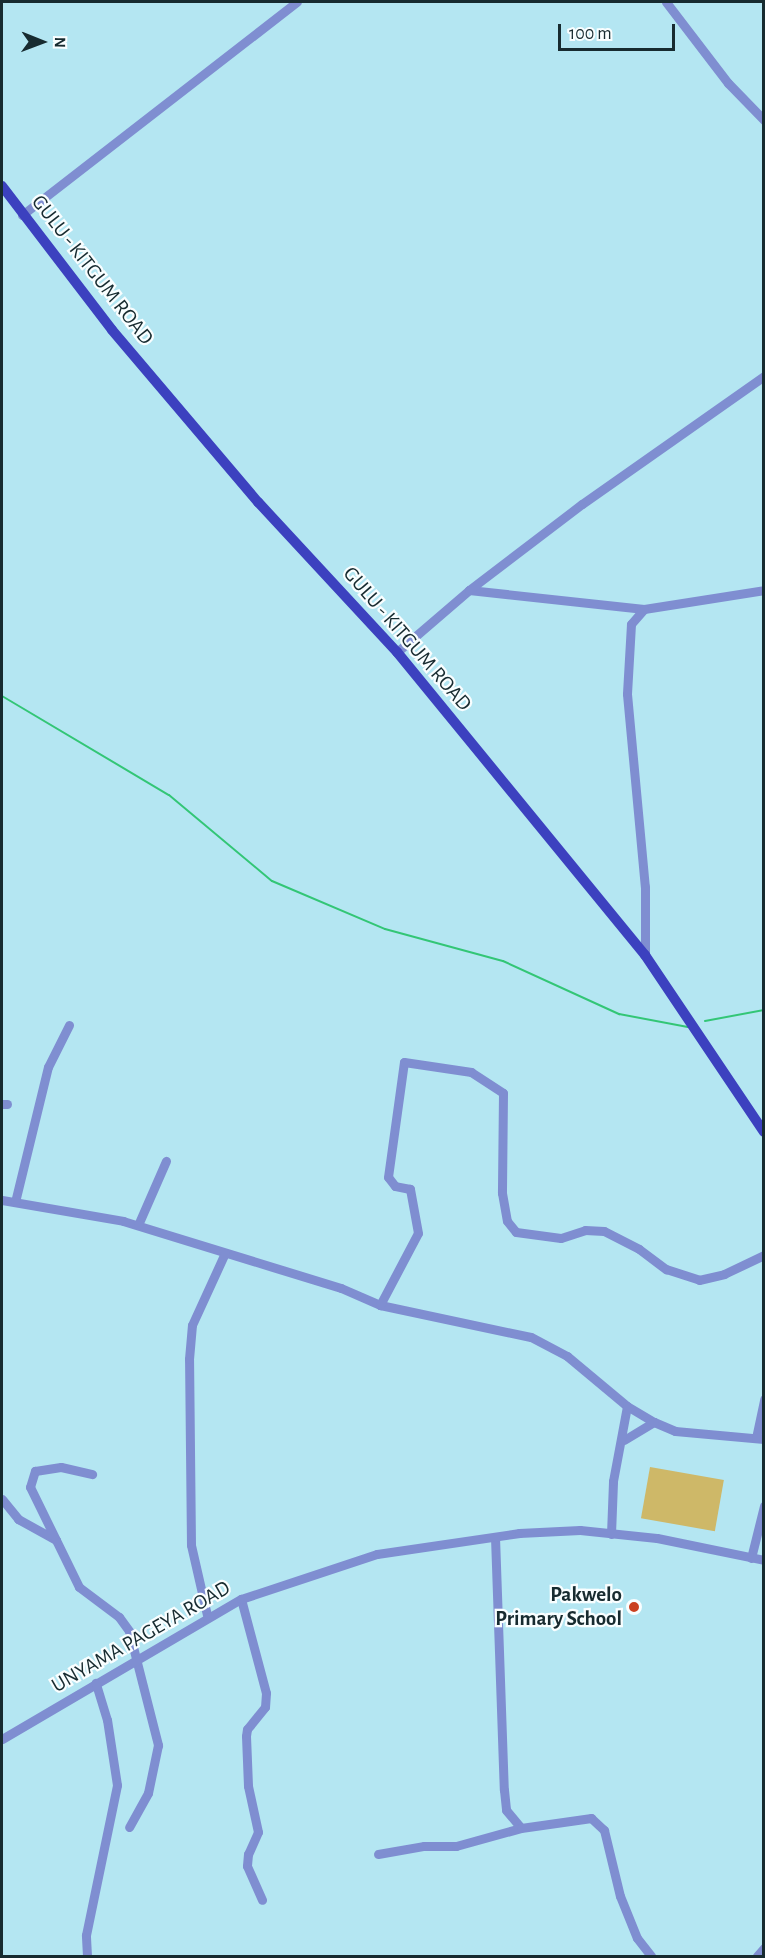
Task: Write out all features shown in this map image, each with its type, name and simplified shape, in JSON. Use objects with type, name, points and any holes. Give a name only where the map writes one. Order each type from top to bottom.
[{"type":"main road","name":"GULU - KITGUM ROAD","points":[[3,191],[112,330],[258,502],[397,652],[645,955],[764,1132]]},
{"type":"street","points":[[22,215],[297,2]]},
{"type":"street","points":[[666,2],[728,83],[764,120]]},
{"type":"street","points":[[397,652],[469,590],[764,376]]},
{"type":"street","points":[[469,590],[644,609],[764,590]]},
{"type":"street","points":[[644,609],[631,624],[627,694],[645,887],[645,955]]},
{"type":"street","points":[[15,1202],[48,1067],[69,1025]]},
{"type":"street","points":[[380,1305],[418,1233],[410,1189],[395,1186],[388,1178],[404,1062],[471,1072],[503,1093],[502,1193],[507,1221],[516,1232],[561,1238],[585,1230],[604,1231],[639,1249],[666,1269],[699,1280],[724,1274],[764,1255]]},
{"type":"street","points":[[138,1225],[166,1161]]},
{"type":"street","points":[[2,1200],[138,1225],[341,1288],[380,1305],[531,1337],[567,1356],[627,1406],[675,1431],[760,1438],[764,1399]]},
{"type":"street","points":[[207,1616],[191,1545],[189,1359],[192,1325],[225,1253]]},
{"type":"street","points":[[611,1534],[613,1481],[624,1440],[627,1406]]},
{"type":"street","points":[[624,1440],[654,1422]]},
{"type":"street","points":[[92,1473],[61,1467],[35,1471],[30,1486],[79,1587],[119,1617],[129,1631],[158,1753],[148,1793],[129,1827]]},
{"type":"street","points":[[2,1499],[18,1519],[56,1540]]},
{"type":"street","points":[[751,1558],[764,1506]]},
{"type":"street","name":"UNYAMA PAGEYA ROAD","points":[[2,1739],[207,1616],[240,1599],[377,1554],[548,1530],[657,1538],[764,1560]]},
{"type":"street","points":[[495,1537],[504,1790],[506,1810],[521,1828]]},
{"type":"street","points":[[240,1599],[266,1693],[265,1707],[246,1736],[248,1786],[258,1832],[248,1854],[247,1866],[262,1900]]},
{"type":"street","points":[[87,1956],[86,1935],[117,1785],[107,1720],[96,1683]]},
{"type":"street","points":[[378,1854],[423,1846],[456,1846],[521,1828],[579,1818],[598,1821],[604,1830],[620,1896],[637,1938],[651,1956]]},
{"type":"street","points":[[757,1956],[764,1948]]},
{"type":"shaded area","points":[[650,1467],[724,1480],[715,1531],[641,1518]]},
{"type":"waterway","points":[[2,696],[169,795],[272,881],[385,929],[503,961],[619,1014],[688,1027]]},
{"type":"waterway","points":[[705,1021],[764,1010]]},
{"type":"place","name":"Pakwelo Primary School","points":[[634,1607]]}]
